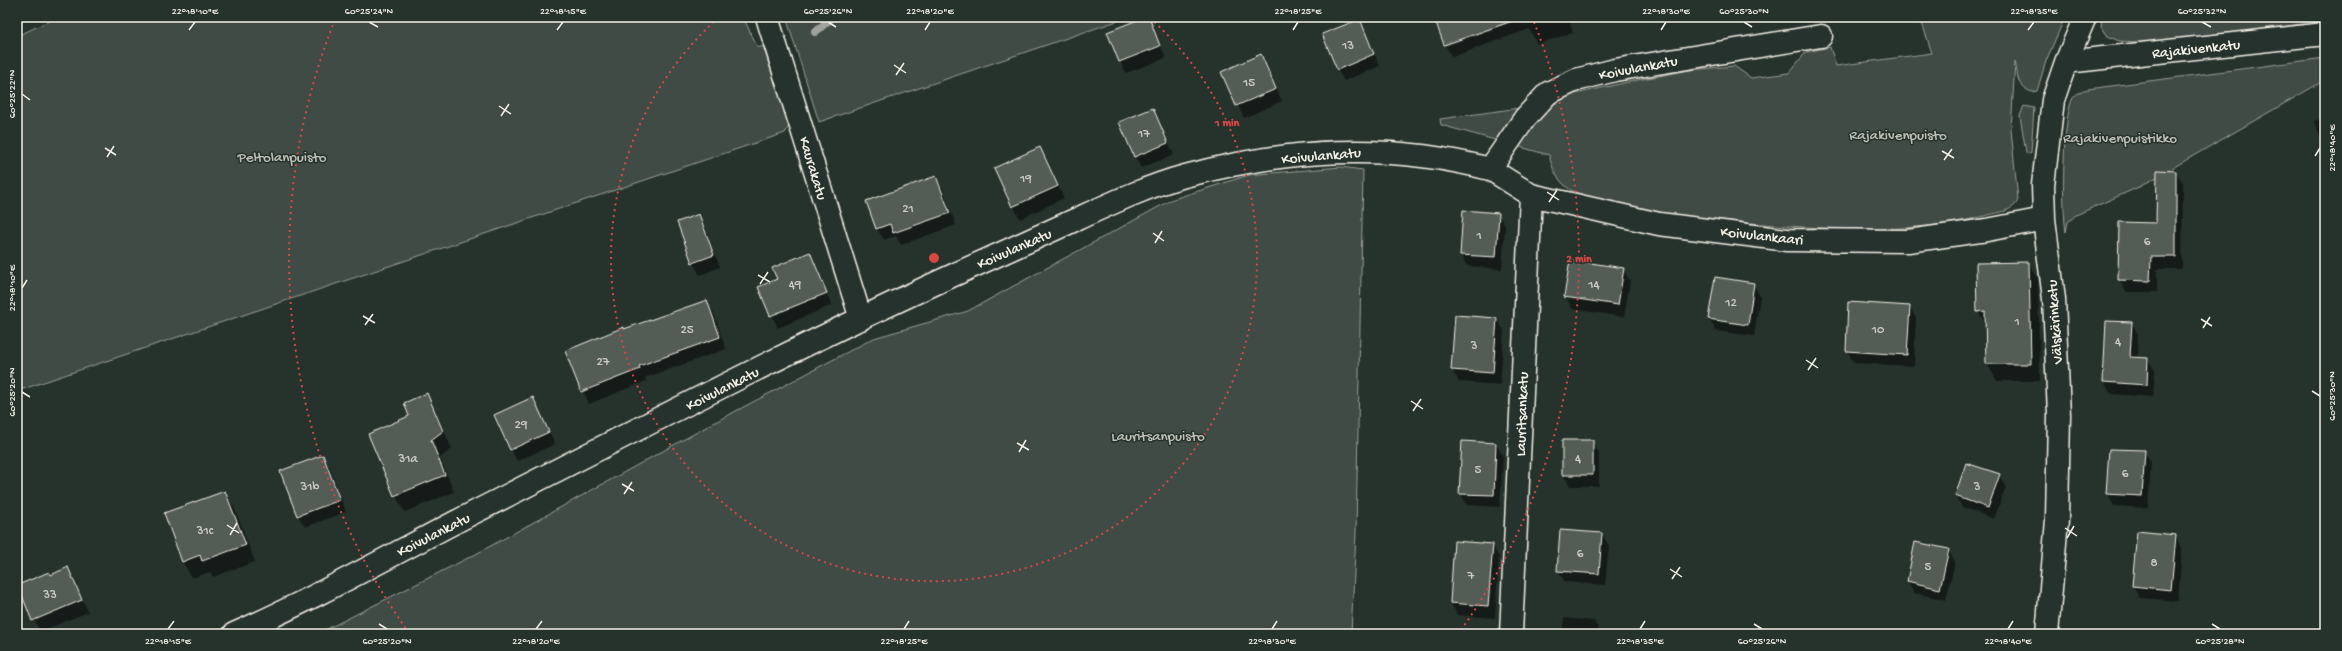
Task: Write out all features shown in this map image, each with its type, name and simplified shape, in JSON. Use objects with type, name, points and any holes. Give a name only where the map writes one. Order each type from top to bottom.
[{"type":"street","name":"Kaurakatu","points":[[768,17],[861,318]]},
{"type":"street","name":"Välskärinkatu","points":[[2047,634],[2057,520],[2059,415],[2054,299],[2044,219],[2043,184],[2053,100],[2066,62],[2085,17]]},
{"type":"street","name":"Rajakivenkatu","points":[[2066,62],[2325,34]]},
{"type":"street","name":"Koivulankatu","points":[[234,634],[272,617],[472,513],[861,318],[1127,196],[1182,177],[1232,165],[1300,154],[1347,150],[1394,152],[1448,159],[1490,169],[1525,118],[1548,93],[1576,80],[1615,70],[1821,36]]},
{"type":"street","name":"Koivulankaari","points":[[1490,169],[1531,195],[1659,224],[1787,240],[1908,241],[1987,230],[2044,219]]},
{"type":"street","name":"Lauritsankatu","points":[[1511,634],[1531,195]]},
{"type":"green space","name":"Peltolanpuisto","points":[[58,17],[743,17],[758,48],[763,46],[789,126],[785,133],[17,391],[17,36]]},
{"type":"green space","points":[[786,17],[1129,17],[819,122]]},
{"type":"green space","name":"Rajakivenpuisto","points":[[1920,17],[2065,17],[2046,61],[2037,91],[2032,92],[2027,90],[2020,84],[2015,62],[2011,130],[2018,200],[2013,207],[2009,209],[1958,222],[1928,226],[1864,229],[1770,225],[1663,213],[1606,202],[1574,192],[1564,185],[1558,177],[1553,169],[1549,155],[1441,125],[1440,119],[1556,103],[1575,94],[1690,70],[1734,66],[1751,78],[1789,73],[1806,52],[1830,47],[1836,66],[1932,53]]},
{"type":"green space","points":[[2102,17],[2325,17],[2325,21],[2156,43],[2119,41],[2106,35],[2101,27]]},
{"type":"green space","name":"Rajakivenpuistikko","points":[[2325,58],[2325,80],[2141,186],[2076,215],[2068,222],[2066,232],[2064,204],[2065,143],[2069,108],[2073,98],[2078,93],[2088,89]]},
{"type":"green space","points":[[2024,106],[2034,108],[2031,153],[2028,154],[2026,152],[2020,116]]},
{"type":"green space","name":"Lauritsanpuisto","points":[[1341,167],[1363,170],[1356,533],[1351,634],[317,634],[476,554],[719,420],[874,338],[968,311],[1173,199],[1249,175]]},
{"type":"building","points":[[1145,17],[1149,17],[1160,46],[1119,62],[1107,32]]},
{"type":"building","points":[[1434,17],[1514,17],[1515,20],[1444,45]]},
{"type":"building","points":[[1360,19],[1374,54],[1337,70],[1322,34]]},
{"type":"building","points":[[1261,54],[1276,89],[1236,106],[1221,72]]},
{"type":"building","points":[[1153,108],[1168,143],[1134,157],[1119,122]]},
{"type":"building","points":[[1040,147],[1058,186],[1012,207],[994,168]]},
{"type":"building","points":[[2157,170],[2176,171],[2176,257],[2151,257],[2150,281],[2118,280],[2119,222],[2156,223]]},
{"type":"building","points":[[936,176],[950,213],[893,233],[890,224],[876,229],[866,201]]},
{"type":"building","points":[[1463,210],[1499,213],[1496,257],[1460,255]]},
{"type":"building","points":[[699,214],[714,255],[692,263],[677,222]]},
{"type":"building","points":[[810,252],[827,293],[770,316],[758,287],[777,279],[772,268]]},
{"type":"building","points":[[1570,260],[1624,268],[1618,305],[1564,297]]},
{"type":"building","points":[[2029,262],[2031,364],[1986,364],[1985,311],[1977,312],[1976,263]]},
{"type":"building","points":[[1715,277],[1754,283],[1748,325],[1708,319]]},
{"type":"building","points":[[707,300],[720,337],[639,366],[640,369],[581,392],[565,351],[624,327],[624,329]]},
{"type":"building","points":[[1848,302],[1910,306],[1907,355],[1846,351]]},
{"type":"building","points":[[1455,315],[1497,318],[1493,373],[1451,370]]},
{"type":"building","points":[[2106,321],[2132,322],[2130,357],[2148,358],[2147,385],[2103,382]]},
{"type":"building","points":[[427,393],[443,431],[431,440],[445,475],[394,496],[368,434],[409,416],[404,403]]},
{"type":"building","points":[[533,397],[549,432],[510,450],[494,415]]},
{"type":"building","points":[[1562,440],[1593,440],[1593,475],[1562,475]]},
{"type":"building","points":[[1462,441],[1496,443],[1494,495],[1459,494]]},
{"type":"building","points":[[2109,449],[2145,450],[2142,496],[2106,494]]},
{"type":"building","points":[[323,455],[340,500],[297,516],[280,471]]},
{"type":"building","points":[[1966,463],[2000,474],[1988,508],[1955,496]]},
{"type":"building","points":[[225,491],[246,545],[202,561],[200,555],[182,562],[164,513]]},
{"type":"building","points":[[1560,530],[1602,533],[1599,574],[1557,571]]},
{"type":"building","points":[[2137,531],[2176,535],[2171,590],[2132,586]]},
{"type":"building","points":[[1454,541],[1493,544],[1488,606],[1450,603]]},
{"type":"building","points":[[1915,542],[1949,549],[1940,589],[1907,581]]},
{"type":"building","points":[[68,567],[82,600],[32,621],[18,585],[49,572],[51,575]]},
{"type":"waterway","points":[[815,32],[833,17]]}]
